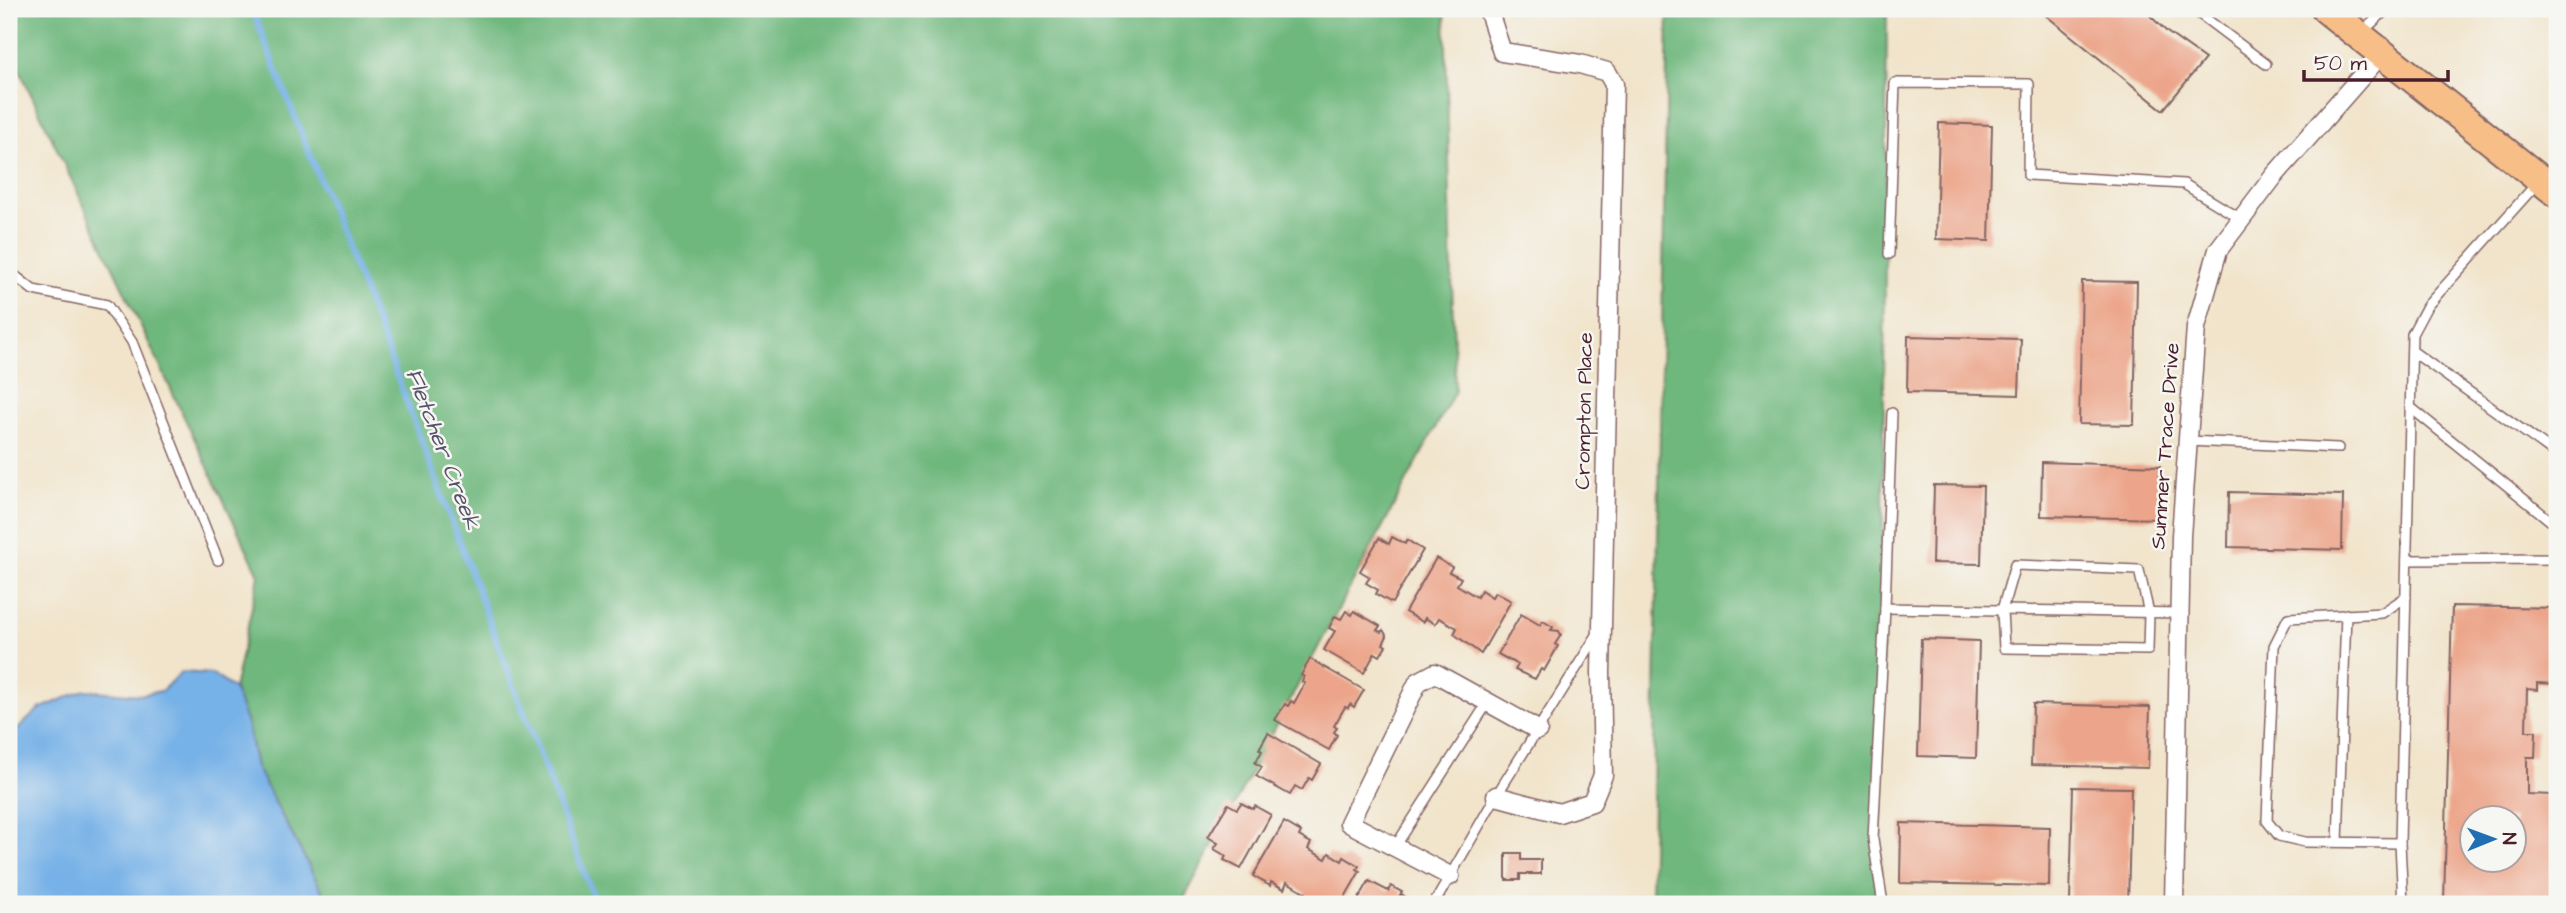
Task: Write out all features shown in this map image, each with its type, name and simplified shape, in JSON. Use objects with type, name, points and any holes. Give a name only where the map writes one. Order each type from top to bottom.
[{"type":"main road","points":[[2326,9],[2549,186]]},
{"type":"street","name":"Crompton Place","points":[[1488,9],[1502,52],[1589,67],[1606,72],[1614,84],[1602,627],[1603,775],[1592,802],[1559,813],[1496,796]]},
{"type":"street","name":"Summer Trace Drive","points":[[2174,904],[2181,536],[2196,327],[2218,250],[2274,176],[2382,53]]},
{"type":"street","points":[[1450,876],[1349,823],[1418,682],[1435,673],[1538,730]]},
{"type":"lane","points":[[2193,9],[2266,64]]},
{"type":"lane","points":[[2359,35],[2387,9]]},
{"type":"lane","points":[[1889,254],[1895,83],[2029,84],[2028,175],[2184,184],[2241,219]]},
{"type":"lane","points":[[2403,904],[2400,843],[2412,334],[2427,306],[2549,186]]},
{"type":"lane","points":[[9,271],[33,290],[107,305],[132,342],[218,560]]},
{"type":"lane","points":[[2412,351],[2557,455]]},
{"type":"lane","points":[[2410,407],[2557,526]]},
{"type":"lane","points":[[1883,904],[1873,839],[1892,413]]},
{"type":"lane","points":[[2188,441],[2338,448]]},
{"type":"lane","points":[[2407,560],[2557,559]]},
{"type":"lane","points":[[2015,565],[2140,569],[2149,613],[2148,650],[2004,648],[2002,610],[2015,565]]},
{"type":"lane","points":[[2400,843],[2305,842],[2279,836],[2267,821],[2274,646],[2288,618],[2382,613],[2406,597]]},
{"type":"lane","points":[[1885,608],[2180,613]]},
{"type":"lane","points":[[2338,842],[2347,614]]},
{"type":"lane","points":[[1434,904],[1496,796],[1602,627]]},
{"type":"lane","points":[[1395,847],[1488,702]]},
{"type":"green space","points":[[9,9],[1445,9],[1455,391],[1181,904],[329,904],[256,767],[247,724],[234,689],[259,575],[9,48]]},
{"type":"green space","points":[[1668,9],[1887,9],[1880,904],[1651,904]]},
{"type":"water","points":[[182,672],[212,674],[234,689],[247,724],[256,767],[329,904],[9,904],[9,737],[39,709],[85,690],[139,695],[161,691]]},
{"type":"building","points":[[2038,9],[2143,9],[2167,32],[2205,59],[2163,110]]},
{"type":"building","points":[[1939,123],[1992,125],[1989,241],[1936,239]]},
{"type":"building","points":[[2082,281],[2137,282],[2134,425],[2079,424]]},
{"type":"building","points":[[1908,336],[2021,339],[2019,395],[1907,392]]},
{"type":"building","points":[[2042,462],[2160,466],[2159,519],[2041,516]]},
{"type":"building","points":[[1934,485],[1983,486],[1981,564],[1932,563]]},
{"type":"building","points":[[2229,492],[2343,495],[2342,550],[2228,547]]},
{"type":"building","points":[[1392,537],[1405,544],[1407,540],[1423,550],[1392,603],[1376,594],[1378,590],[1366,583],[1370,577],[1360,571],[1379,538],[1389,544]]},
{"type":"building","points":[[1436,558],[1452,567],[1449,572],[1461,578],[1457,585],[1477,597],[1481,590],[1492,597],[1495,592],[1511,601],[1481,654],[1454,634],[1457,628],[1439,618],[1435,624],[1425,618],[1423,622],[1405,612]]},
{"type":"building","points":[[2452,606],[2557,608],[2557,684],[2537,683],[2537,690],[2527,689],[2526,731],[2536,731],[2535,757],[2527,757],[2527,794],[2555,795],[2557,904],[2444,902]]},
{"type":"building","points":[[1346,611],[1352,615],[1354,611],[1380,626],[1377,630],[1383,630],[1387,636],[1383,644],[1386,646],[1380,656],[1375,653],[1364,673],[1324,650],[1335,631],[1329,628],[1335,616],[1341,619]]},
{"type":"building","points":[[1521,614],[1540,625],[1543,621],[1553,627],[1551,630],[1559,631],[1561,635],[1544,671],[1541,669],[1535,679],[1515,670],[1518,665],[1498,654]]},
{"type":"building","points":[[1921,639],[1979,641],[1976,758],[1918,756]]},
{"type":"building","points":[[1310,659],[1364,690],[1354,707],[1350,704],[1348,708],[1345,707],[1334,726],[1337,728],[1334,732],[1337,735],[1329,750],[1275,720],[1285,704],[1288,706],[1291,701],[1294,703],[1305,683],[1302,682],[1304,677],[1301,675]]},
{"type":"building","points":[[2033,704],[2150,707],[2148,768],[2031,765]]},
{"type":"building","points":[[1268,733],[1321,764],[1312,780],[1309,778],[1302,790],[1295,786],[1290,795],[1256,776],[1262,767],[1255,763]]},
{"type":"building","points":[[2073,787],[2131,788],[2128,904],[2070,902]]},
{"type":"building","points":[[1241,803],[1253,809],[1255,806],[1271,815],[1241,869],[1224,860],[1226,856],[1214,849],[1218,843],[1208,837],[1228,804],[1237,809]]},
{"type":"building","points":[[1284,822],[1301,832],[1299,836],[1311,843],[1308,849],[1326,859],[1329,853],[1342,861],[1344,857],[1359,866],[1357,869],[1360,871],[1341,904],[1311,904],[1303,899],[1306,893],[1287,882],[1284,889],[1271,882],[1270,886],[1253,876]]},
{"type":"building","points":[[1901,823],[2050,827],[2049,886],[1900,883]]},
{"type":"building","points":[[1506,853],[1521,853],[1521,860],[1541,860],[1541,874],[1520,874],[1520,880],[1506,880]]},
{"type":"building","points":[[1369,881],[1388,891],[1391,886],[1402,892],[1400,895],[1409,900],[1407,904],[1356,904]]},
{"type":"waterway","name":"Fletcher Creek","points":[[252,9],[378,326],[596,904]]}]
